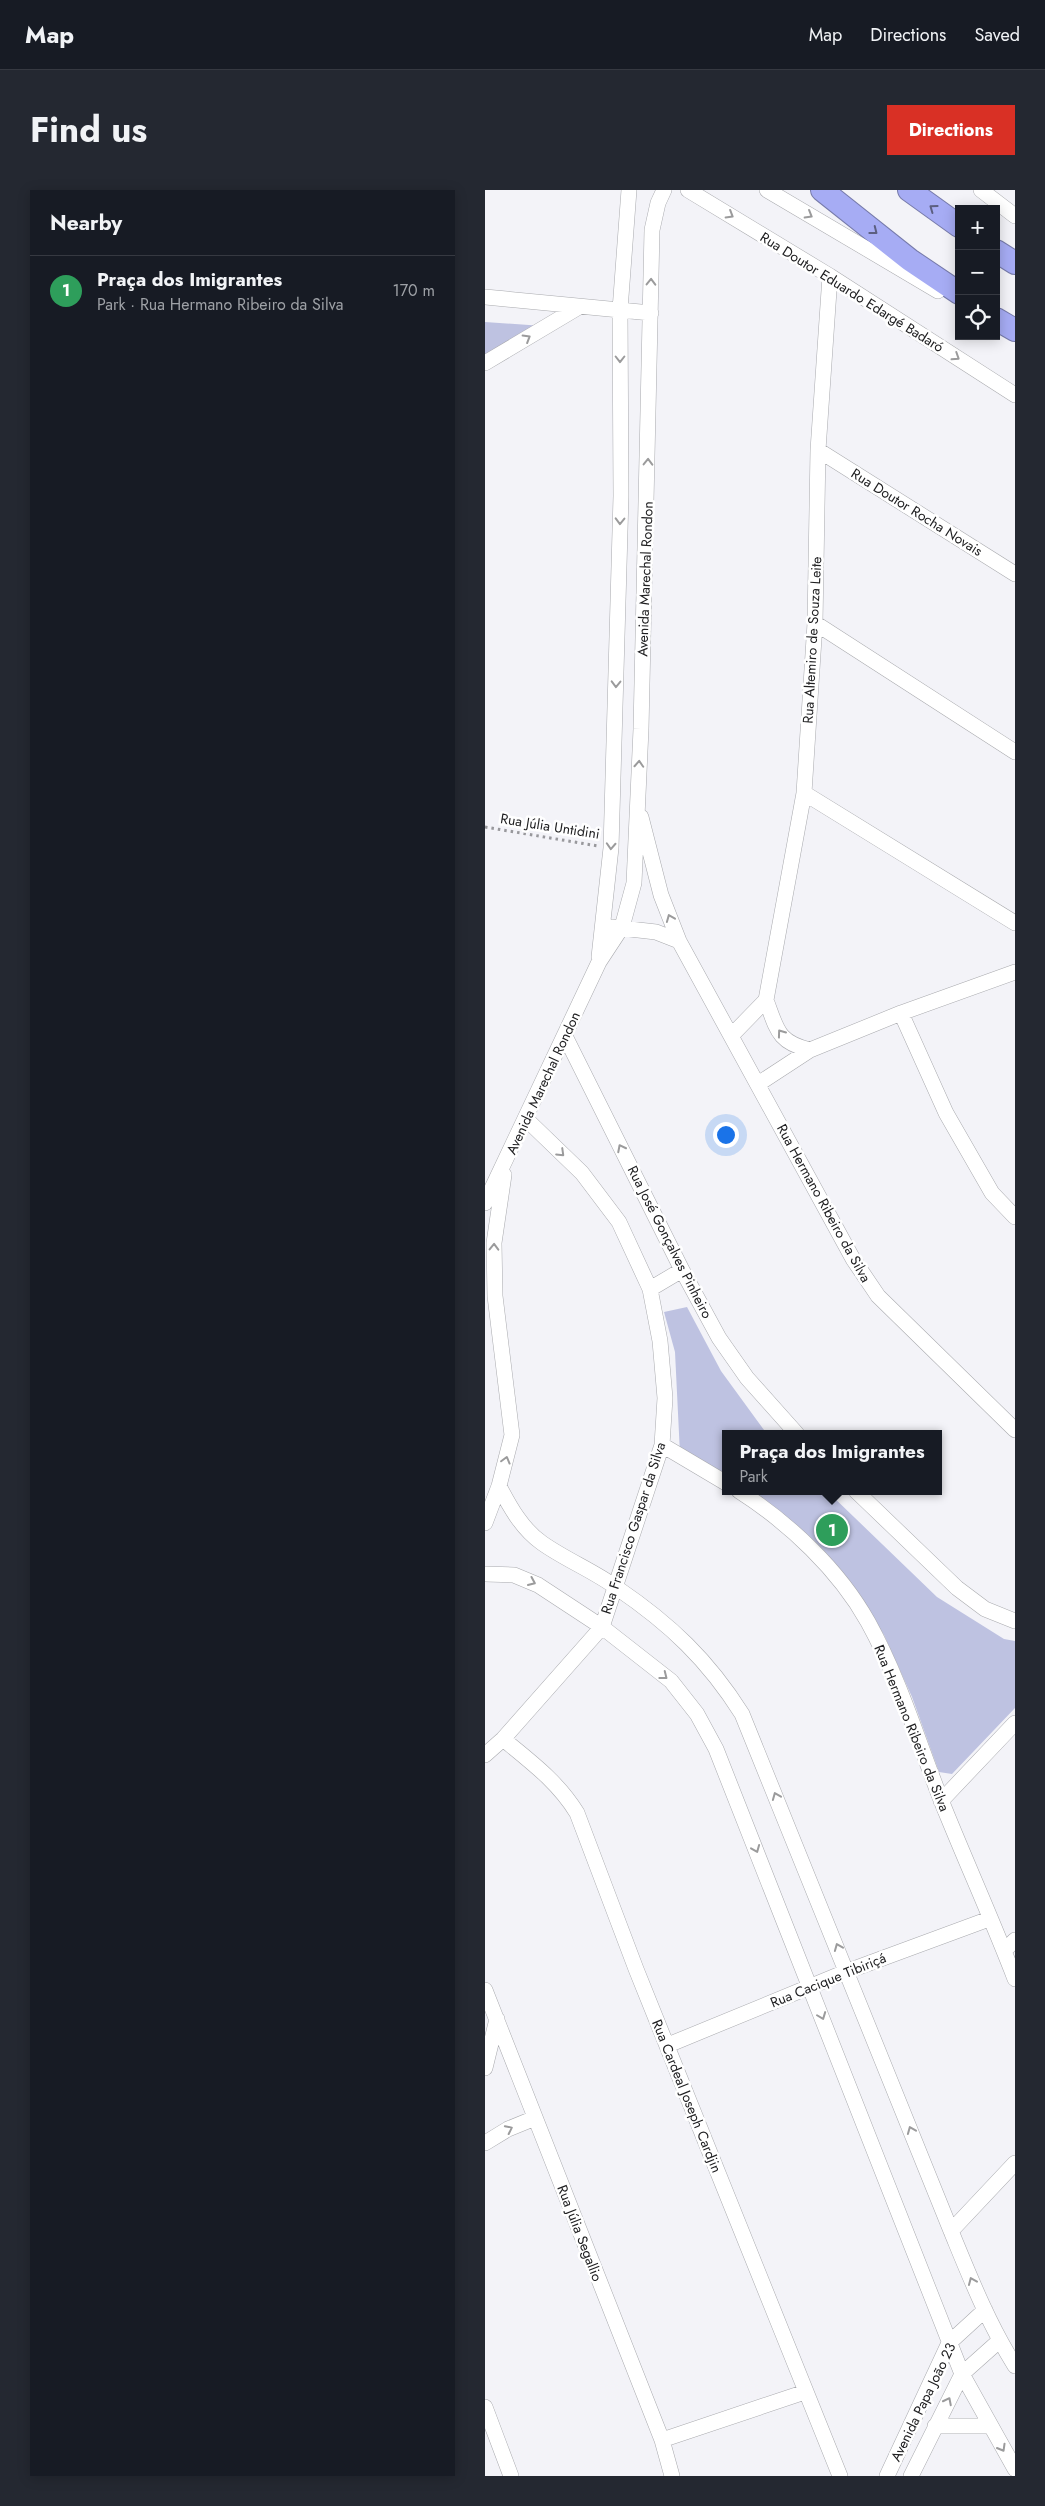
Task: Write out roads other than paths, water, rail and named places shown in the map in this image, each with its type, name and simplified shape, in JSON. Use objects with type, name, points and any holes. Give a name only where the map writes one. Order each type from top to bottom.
[{"type":"highway","points":[[822,190],[910,260],[955,290]]},
{"type":"highway","points":[[909,190],[955,223]]},
{"type":"highway","points":[[1000,254],[1015,263]]},
{"type":"highway","points":[[1000,321],[1015,330]]},
{"type":"street","name":"Avenida Marechal Rondon","points":[[599,962],[611,848],[621,496],[620,310],[629,190]]},
{"type":"street","name":"Avenida Marechal Rondon","points":[[485,1203],[599,962],[622,927],[633,882],[641,729],[652,230],[658,203],[664,190]]},
{"type":"street","name":"Rua Doutor Eduardo Edargé Badaró","points":[[688,190],[830,276],[1015,395]]},
{"type":"street","points":[[767,190],[935,289],[955,298]]},
{"type":"street","points":[[981,190],[1015,216]]},
{"type":"street","name":"Rua Altemiro de Souza Leite","points":[[766,1000],[804,793],[815,623],[818,450],[830,276]]},
{"type":"street","points":[[485,298],[651,313]]},
{"type":"street","points":[[485,363],[579,307]]},
{"type":"street","name":"Rua Doutor Rocha Novais","points":[[818,450],[1015,574]]},
{"type":"street","points":[[621,496],[647,496]]},
{"type":"street","points":[[815,623],[1015,752]]},
{"type":"street","points":[[615,730],[641,729]]},
{"type":"street","points":[[804,793],[1015,923]]},
{"type":"street","name":"Rua Hermano Ribeiro da Silva","points":[[637,801],[661,895],[679,941],[853,1259],[879,1296],[1015,1430]]},
{"type":"street","points":[[608,881],[633,882],[651,888],[661,895]]},
{"type":"street","points":[[603,927],[622,927],[656,932],[679,941]]},
{"type":"street","points":[[758,1084],[810,1050],[901,1013],[1015,972]]},
{"type":"street","points":[[731,1036],[766,1000],[779,1033],[792,1046],[810,1050]]},
{"type":"street","points":[[901,1013],[946,1113],[992,1193],[1015,1217]]},
{"type":"street","name":"Rua José Gonçalves Pinheiro","points":[[565,1036],[682,1270],[719,1338],[747,1378],[793,1430]]},
{"type":"street","name":"Rua Francisco Gaspar da Silva","points":[[485,1755],[503,1739],[602,1627],[617,1587],[662,1446],[664,1388],[660,1342],[650,1289],[613,1215],[582,1173],[526,1119]]},
{"type":"street","points":[[485,1522],[499,1486],[512,1435],[490,1293],[494,1243],[506,1162]]},
{"type":"street","points":[[650,1289],[682,1270]]},
{"type":"street","points":[[662,1446],[722,1481]]},
{"type":"street","points":[[499,1486],[521,1523],[541,1542],[617,1587],[659,1619],[701,1656],[743,1714],[951,2230],[999,2341],[1015,2366]]},
{"type":"street","name":"Rua Hermano Ribeiro da Silva","points":[[745,1495],[763,1506],[800,1539],[832,1572],[867,1621],[895,1677],[941,1801],[1015,1979]]},
{"type":"street","points":[[860,1495],[957,1588],[985,1609],[1015,1621]]},
{"type":"street","points":[[485,1574],[514,1575],[538,1585],[602,1627],[671,1681],[697,1714],[716,1749],[962,2374],[989,2426],[1015,2469]]},
{"type":"street","points":[[941,1801],[1015,1724]]},
{"type":"street","name":"Rua Cardeal Joseph Cardjin","points":[[503,1739],[554,1781],[567,1796],[577,1813],[636,1970],[839,2476]]},
{"type":"street","name":"Rua Cacique Tibiriçá","points":[[668,2046],[810,1986],[989,1919]]},
{"type":"street","points":[[1004,1951],[1015,1940]]},
{"type":"street","name":"Rua Júlia Segallio","points":[[485,1990],[492,2014],[662,2440],[672,2476]]},
{"type":"street","points":[[486,2059],[492,2014]]},
{"type":"street","points":[[485,2143],[508,2129],[535,2118]]},
{"type":"street","points":[[951,2230],[1015,2164]]},
{"type":"street","name":"Avenida Papa João 23","points":[[887,2476],[949,2343],[985,2310]]},
{"type":"street","name":"Avenida Papa João 23","points":[[911,2476],[962,2374],[999,2341]]},
{"type":"street","points":[[662,2440],[805,2392]]},
{"type":"street","points":[[485,2407],[511,2476]]},
{"type":"street","points":[[935,2426],[989,2426]]},
{"type":"place","name":"Praça dos Imigrantes","points":[[832,1530]]}]
